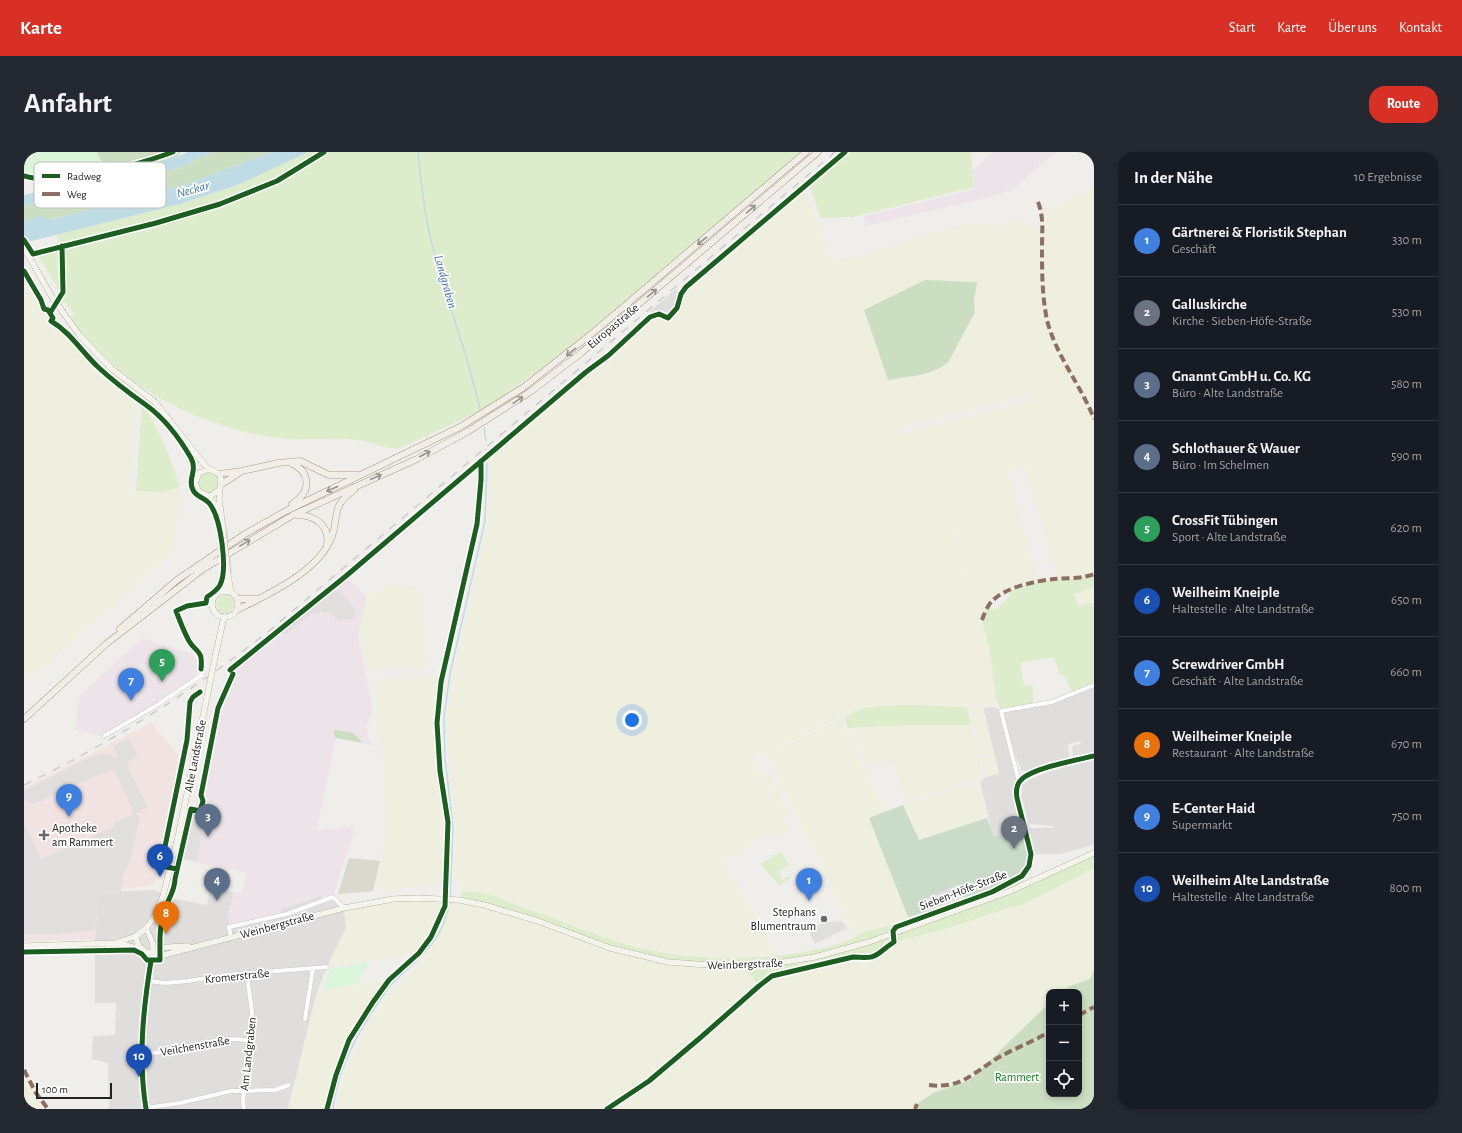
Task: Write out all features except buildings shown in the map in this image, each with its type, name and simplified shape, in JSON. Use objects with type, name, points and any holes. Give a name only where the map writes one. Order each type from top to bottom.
[{"type":"main road","name":"Europastraße","points":[[284,512],[395,460],[477,417],[524,387],[569,353],[806,152]]},
{"type":"main road","name":"Europastraße","points":[[363,482],[434,450],[485,421],[530,392],[581,353],[818,152]]},
{"type":"main road","points":[[219,474],[242,471],[288,461],[300,461],[329,476],[350,476],[368,473]]},
{"type":"main road","points":[[24,719],[106,644],[124,625],[177,580],[245,534],[284,512],[287,507],[297,501],[303,494],[306,485],[304,472],[300,467],[288,461]]},
{"type":"main road","points":[[222,484],[242,471]]},
{"type":"main road","points":[[106,644],[202,569],[293,515],[363,482]]},
{"type":"main road","points":[[237,610],[275,591],[301,572],[326,548],[334,531],[338,507],[343,498],[363,482]]},
{"type":"main road","points":[[293,515],[313,517],[324,527],[327,539],[326,548]]},
{"type":"main road","points":[[237,599],[261,598]]},
{"type":"street","points":[[24,248],[52,297],[76,331],[108,365],[155,402],[176,427],[195,455],[208,469],[219,474],[222,484],[219,490],[214,494],[208,496],[201,494],[196,488],[195,480],[198,473],[195,455]]},
{"type":"street","points":[[198,473],[208,469]]},
{"type":"street","points":[[219,490],[220,512],[228,575],[231,593],[237,599],[237,610],[232,616],[224,617],[216,613],[212,604],[216,595],[223,592],[231,593]]},
{"type":"street","points":[[208,496],[220,512]]},
{"type":"street","points":[[223,592],[228,575]]},
{"type":"street","points":[[104,736],[176,693],[203,674],[201,669],[202,659],[200,653],[190,643],[176,611],[195,604],[212,604]]},
{"type":"street","name":"Alte Landstraße","points":[[116,943],[136,936],[146,928],[159,908],[167,884],[185,808],[224,617]]},
{"type":"street","name":"Sieben-Höfe-Straße","points":[[901,924],[997,889],[1014,881],[1027,870],[1031,854],[1017,798],[1019,782],[1001,711],[1052,702],[1094,685]]},
{"type":"street","points":[[1019,782],[1030,775],[1059,764],[1094,756]]},
{"type":"street","name":"Weinbergstraße","points":[[201,944],[344,908],[393,899],[441,898],[459,900],[510,912],[610,948],[646,957],[696,965],[765,966],[815,957],[869,942],[1008,892],[1094,854]]},
{"type":"street","points":[[231,937],[230,927],[287,914],[333,897],[344,908]]},
{"type":"street","points":[[146,928],[153,944],[141,1053],[142,1078],[146,1108],[180,1103],[244,1089],[275,1090],[289,1085]]},
{"type":"street","points":[[136,936],[138,944],[143,950]]},
{"type":"street","points":[[24,946],[116,943],[160,956],[201,944]]},
{"type":"street","points":[[153,944],[160,949]]},
{"type":"street","points":[[153,954],[155,950],[201,944]]},
{"type":"street","name":"Kromerstraße","points":[[148,981],[165,983],[327,967]]},
{"type":"street","points":[[305,1019],[313,968]]},
{"type":"street","name":"Am Landgraben","points":[[244,1109],[244,1089],[252,1012],[247,975]]},
{"type":"street","name":"Veilchenstraße","points":[[141,1053],[162,1052],[223,1039],[240,1039],[250,1041]]},
{"type":"shaded area","points":[[993,152],[1057,152],[1012,190],[986,198],[865,226],[864,216],[974,189],[973,170]]},
{"type":"shaded area","points":[[676,289],[679,293],[676,304],[671,312],[668,314],[656,311],[653,313],[650,311]]},
{"type":"shaded area","points":[[346,576],[366,596],[366,603],[359,629],[359,638],[373,710],[366,727],[371,745],[336,738],[317,830],[346,828],[353,825],[354,831],[333,897],[287,914],[229,927],[228,918],[234,892],[242,894],[247,873],[179,859],[191,809],[195,811],[218,699],[230,670]]},
{"type":"shaded area","points":[[333,589],[337,592],[339,590],[357,611],[354,613],[357,616],[352,619],[342,620],[340,622],[329,611],[325,613],[322,611],[318,614],[313,613],[284,635],[281,632]]},
{"type":"shaded area","points":[[142,638],[193,654],[199,668],[195,677],[103,737],[75,729],[80,695]]},
{"type":"shaded area","points":[[1094,685],[1094,752],[1073,756],[1072,746],[1081,744],[1080,741],[1068,744],[1069,757],[1027,771],[1022,771],[1012,748],[1003,712],[1040,705]]},
{"type":"shaded area","points":[[994,707],[1001,711],[1019,772],[1020,777],[1016,784],[1025,829],[993,836],[980,782],[986,777],[999,773],[983,708]]},
{"type":"shaded area","points":[[151,723],[181,758],[154,885],[99,892],[95,939],[24,941],[24,788]]},
{"type":"shaded area","points":[[128,738],[138,756],[126,763],[148,807],[135,814],[140,817],[128,867],[122,875],[121,891],[99,892],[95,930],[58,934],[24,934],[24,822],[41,859],[115,826],[114,823],[134,814],[114,769],[33,804],[24,800],[24,791],[94,755],[106,754],[119,757],[113,746]]},
{"type":"shaded area","points":[[1094,760],[1094,845],[1060,854],[1036,854],[1032,849],[1027,828],[1054,828],[1053,826],[1029,824],[1022,798],[1022,785],[1027,781],[1050,771]]},
{"type":"shaded area","points":[[190,823],[203,826],[197,861],[184,859]]},
{"type":"shaded area","points":[[349,858],[380,861],[373,891],[338,894]]},
{"type":"shaded area","points":[[958,885],[963,898],[954,901],[952,898],[950,899],[951,902],[928,911],[923,900]]},
{"type":"shaded area","points":[[210,889],[234,892],[228,918],[333,897],[344,908],[346,928],[327,967],[317,992],[288,1109],[109,1109],[108,1063],[92,1059],[93,1036],[115,1035],[116,1003],[95,1003],[95,930],[99,892],[155,890],[170,898],[207,905]]},
{"type":"shaded area","points":[[321,896],[325,900],[282,915],[281,909]]},
{"type":"shaded area","points":[[842,921],[847,928],[815,944],[808,930],[825,922]]},
{"type":"green space","points":[[24,152],[97,152],[102,162],[34,162],[34,173],[24,172],[26,155]]},
{"type":"green space","points":[[69,152],[181,152],[177,157],[157,162],[82,162],[80,158]]},
{"type":"green space","points":[[213,152],[272,152],[184,185],[166,190],[166,171],[178,168]]},
{"type":"green space","points":[[308,152],[802,152],[564,352],[485,409],[395,449],[353,439],[286,439],[247,432],[218,424],[189,413],[162,399],[136,383],[112,364],[90,343],[71,319],[74,314],[65,302],[61,302],[59,298],[60,292],[37,254],[59,249],[57,235],[166,208],[240,184]]},
{"type":"green space","points":[[847,152],[971,152],[974,187],[853,217],[821,218],[809,184]]},
{"type":"green space","points":[[1094,187],[1094,574],[1072,579],[1059,579],[1025,467],[1007,472],[1038,582],[1007,592],[993,600],[982,620],[975,610],[985,632],[996,705],[897,703],[871,707],[842,716],[796,739],[751,757],[789,832],[761,837],[737,854],[724,859],[777,955],[735,959],[659,952],[629,945],[501,899],[468,891],[462,892],[454,874],[456,822],[448,746],[447,718],[452,680],[489,516],[491,453],[586,372],[609,355],[650,317],[659,314],[668,318],[677,308],[681,294],[686,287],[802,188],[810,202],[829,252],[835,257],[850,260],[921,236],[968,224],[996,226],[1017,219],[1042,231],[1042,211]],"holes":[[[974,301],[976,312],[952,356],[943,367],[934,371],[888,380],[864,310]],[[1029,394],[1031,402],[899,435],[896,428]],[[950,510],[958,534],[966,588],[975,610],[965,588],[957,534]]]},
{"type":"green space","points":[[34,204],[34,208],[95,208],[49,220],[39,216],[24,221],[24,206]]},
{"type":"green space","points":[[24,279],[37,304],[54,327],[136,402],[129,487],[136,491],[163,492],[180,487],[173,553],[24,684]]},
{"type":"green space","points":[[925,280],[977,282],[974,301],[975,312],[949,361],[943,366],[928,373],[888,380],[864,310]]},
{"type":"green space","points":[[142,403],[159,433],[180,487],[163,492],[136,491]]},
{"type":"green space","points":[[208,472],[215,475],[218,482],[215,489],[208,492],[201,489],[198,482],[201,475]]},
{"type":"green space","points":[[1094,574],[1094,587],[1073,594],[1079,606],[1090,603],[1094,607],[1094,685],[1074,694],[1064,676],[1059,674],[1054,657],[1020,663],[1024,685],[1033,686],[1033,705],[1001,711],[996,699],[990,653],[982,620],[988,607],[995,610],[1010,596],[1007,592],[1029,584],[1053,579],[1072,579]]},
{"type":"green space","points":[[388,586],[419,587],[426,667],[366,669],[359,629],[366,603],[366,596]]},
{"type":"green space","points":[[1094,587],[1094,607],[1090,603],[1079,606],[1073,594]]},
{"type":"green space","points":[[221,595],[229,595],[234,600],[232,611],[229,613],[221,613],[216,608],[216,600]]},
{"type":"green space","points":[[440,677],[436,723],[438,771],[446,822],[444,870],[440,883],[436,885],[379,891],[378,884],[386,834],[383,755],[372,679]]},
{"type":"green space","points":[[921,705],[967,707],[971,725],[913,725],[848,728],[845,718],[852,713],[870,707]]},
{"type":"green space","points":[[969,707],[983,708],[999,773],[986,777]]},
{"type":"green space","points":[[840,719],[886,812],[869,819],[910,921],[865,931],[855,937],[765,752],[797,740]]},
{"type":"green space","points":[[913,725],[971,725],[981,778],[907,800],[892,761],[865,762],[848,728]]},
{"type":"green space","points":[[335,730],[353,733],[363,743],[336,738],[333,733]]},
{"type":"green space","points":[[769,772],[790,814],[783,818],[762,775]]},
{"type":"green space","points":[[980,782],[987,818],[919,840],[903,805]]},
{"type":"green space","points":[[903,805],[919,840],[987,818],[994,836],[1025,829],[1029,842],[1029,865],[1019,877],[991,892],[965,902],[958,885],[923,900],[928,911],[908,917],[869,818]]},
{"type":"green space","points":[[781,852],[789,866],[779,871],[782,880],[789,876],[791,878],[779,885],[760,864]]},
{"type":"green space","points":[[1094,853],[1094,868],[1025,904],[1008,908],[945,929],[894,942],[874,957],[853,957],[772,976],[759,986],[742,966],[722,966],[638,955],[535,920],[460,901],[462,892],[469,891],[483,893],[601,936],[654,951],[708,957],[765,957],[793,954],[844,942],[866,931],[910,921],[908,917],[951,902],[950,899],[952,898],[954,901],[963,898],[965,902],[1022,876],[1025,884]]},
{"type":"green space","points":[[1094,868],[1094,970],[1090,979],[1066,989],[1046,989],[1046,1006],[970,1080],[933,1093],[917,1104],[915,1109],[336,1109],[344,1076],[374,1015],[399,983],[428,957],[419,953],[327,967],[346,928],[344,908],[417,898],[484,905],[610,948],[742,966],[759,986],[772,976],[853,957],[874,957],[894,942],[945,929],[992,912],[1031,902]]},
{"type":"green space","points":[[369,962],[357,984],[323,989],[330,969]]},
{"type":"green space","name":"Rammert","points":[[1094,970],[1094,1109],[915,1109],[917,1104],[933,1093],[970,1080],[1046,1006],[1046,1097],[1082,1097],[1082,989],[1066,989],[1090,979]]},
{"type":"green space","points":[[389,980],[349,1040],[336,1075],[327,1109],[288,1109],[317,992]]},
{"type":"green space","points":[[24,1070],[36,1093],[48,1109],[24,1109]]},
{"type":"water","points":[[188,152],[213,152],[178,168],[166,171],[166,162],[157,162],[177,157]]},
{"type":"water","name":"Neckar","points":[[272,152],[308,152],[240,184],[166,208],[166,190],[184,185]]},
{"type":"water","points":[[34,193],[34,204],[24,206],[24,195]]},
{"type":"water","points":[[96,208],[164,208],[24,243],[24,221],[39,216],[50,220]]},
{"type":"pier","points":[[227,527],[232,574],[221,576],[217,529]]},
{"type":"waterway","name":"Landgraben","points":[[418,152],[424,203],[436,260],[467,360],[480,410]]},
{"type":"waterway","name":"Landgraben","points":[[484,428],[486,441]]},
{"type":"waterway","name":"Landgraben","points":[[450,897],[453,828],[445,758],[444,718],[450,674],[485,521],[487,463]]},
{"type":"waterway","name":"Landgraben","points":[[333,1109],[338,1081],[354,1042],[368,1018],[390,986],[428,949],[436,939],[447,915],[449,901]]},
{"type":"railway","points":[[24,785],[88,752],[151,715],[211,674],[269,631],[835,152]]},
{"type":"marked path","points":[[1038,202],[1042,219],[1042,265],[1044,302],[1047,320],[1056,346],[1089,406],[1094,419]]},
{"type":"marked path","points":[[982,620],[992,601],[1013,588],[1038,581],[1079,578],[1094,574]]},
{"type":"marked path","points":[[1082,1013],[1094,1007]]},
{"type":"marked path","points":[[929,1085],[949,1085],[965,1079],[996,1059],[1046,1034]]},
{"type":"marked path","points":[[24,1070],[36,1093],[48,1109]]},
{"type":"marked path","points":[[915,1109],[917,1104]]},
{"type":"cycle path","points":[[143,162],[173,152]]},
{"type":"cycle path","points":[[24,240],[33,254],[156,223],[220,204],[277,181],[324,152]]},
{"type":"cycle path","points":[[230,670],[346,576],[586,372],[609,355],[650,317],[659,314],[668,318],[677,308],[681,294],[686,287],[845,152]]},
{"type":"cycle path","points":[[24,176],[34,178]]},
{"type":"cycle path","points":[[50,313],[63,292],[62,246]]},
{"type":"cycle path","points":[[24,271],[41,300],[44,309],[48,310],[53,318],[51,321],[70,336],[104,372],[153,410],[177,436],[191,458],[193,463],[191,486],[194,492],[207,501],[213,510],[220,531],[223,556],[220,585],[207,597],[206,603],[187,606],[176,611],[189,641],[199,652],[201,658],[201,669]]},
{"type":"cycle path","points":[[327,1109],[336,1075],[349,1040],[389,980],[419,953],[431,937],[445,906],[448,822],[440,771],[437,723],[441,682],[477,524],[481,480],[481,461]]},
{"type":"cycle path","points":[[24,952],[134,950],[142,954],[147,960],[160,960],[162,917],[174,887],[191,809],[200,811],[203,801],[201,795],[218,708],[233,674]]},
{"type":"cycle path","points":[[177,869],[161,866],[187,740],[190,702],[193,697],[200,692]]},
{"type":"cycle path","points":[[607,1109],[649,1081],[772,976],[853,957],[875,956],[894,942],[893,931],[896,927],[992,892],[1022,876],[1029,866],[1031,854],[1016,793],[1019,782],[1027,776],[1044,768],[1094,756]]},
{"type":"cycle path","points":[[146,1109],[142,1072],[142,1035],[151,961]]},
{"type":"place","name":"CrossFit Tübingen","points":[[162,682]]},
{"type":"place","name":"Screwdriver GmbH","points":[[131,701]]},
{"type":"place","name":"E-Center Haid","points":[[69,817]]},
{"type":"place","name":"Apotheke am Rammert","points":[[44,835]]},
{"type":"place","name":"Gnannt GmbH u. Co. KG","points":[[208,837]]},
{"type":"place","name":"Galluskirche","points":[[1014,849]]},
{"type":"place","name":"Weilheim Kneiple","points":[[160,877]]},
{"type":"place","name":"Schlothauer & Wauer","points":[[217,901]]},
{"type":"place","name":"Gärtnerei & Floristik Stephan","points":[[809,901]]},
{"type":"place","name":"Stephans Blumentraum","points":[[824,919]]},
{"type":"place","name":"Weilheimer Kneiple","points":[[166,934]]},
{"type":"place","name":"Weilheim Alte Landstraße","points":[[139,1077]]}]
